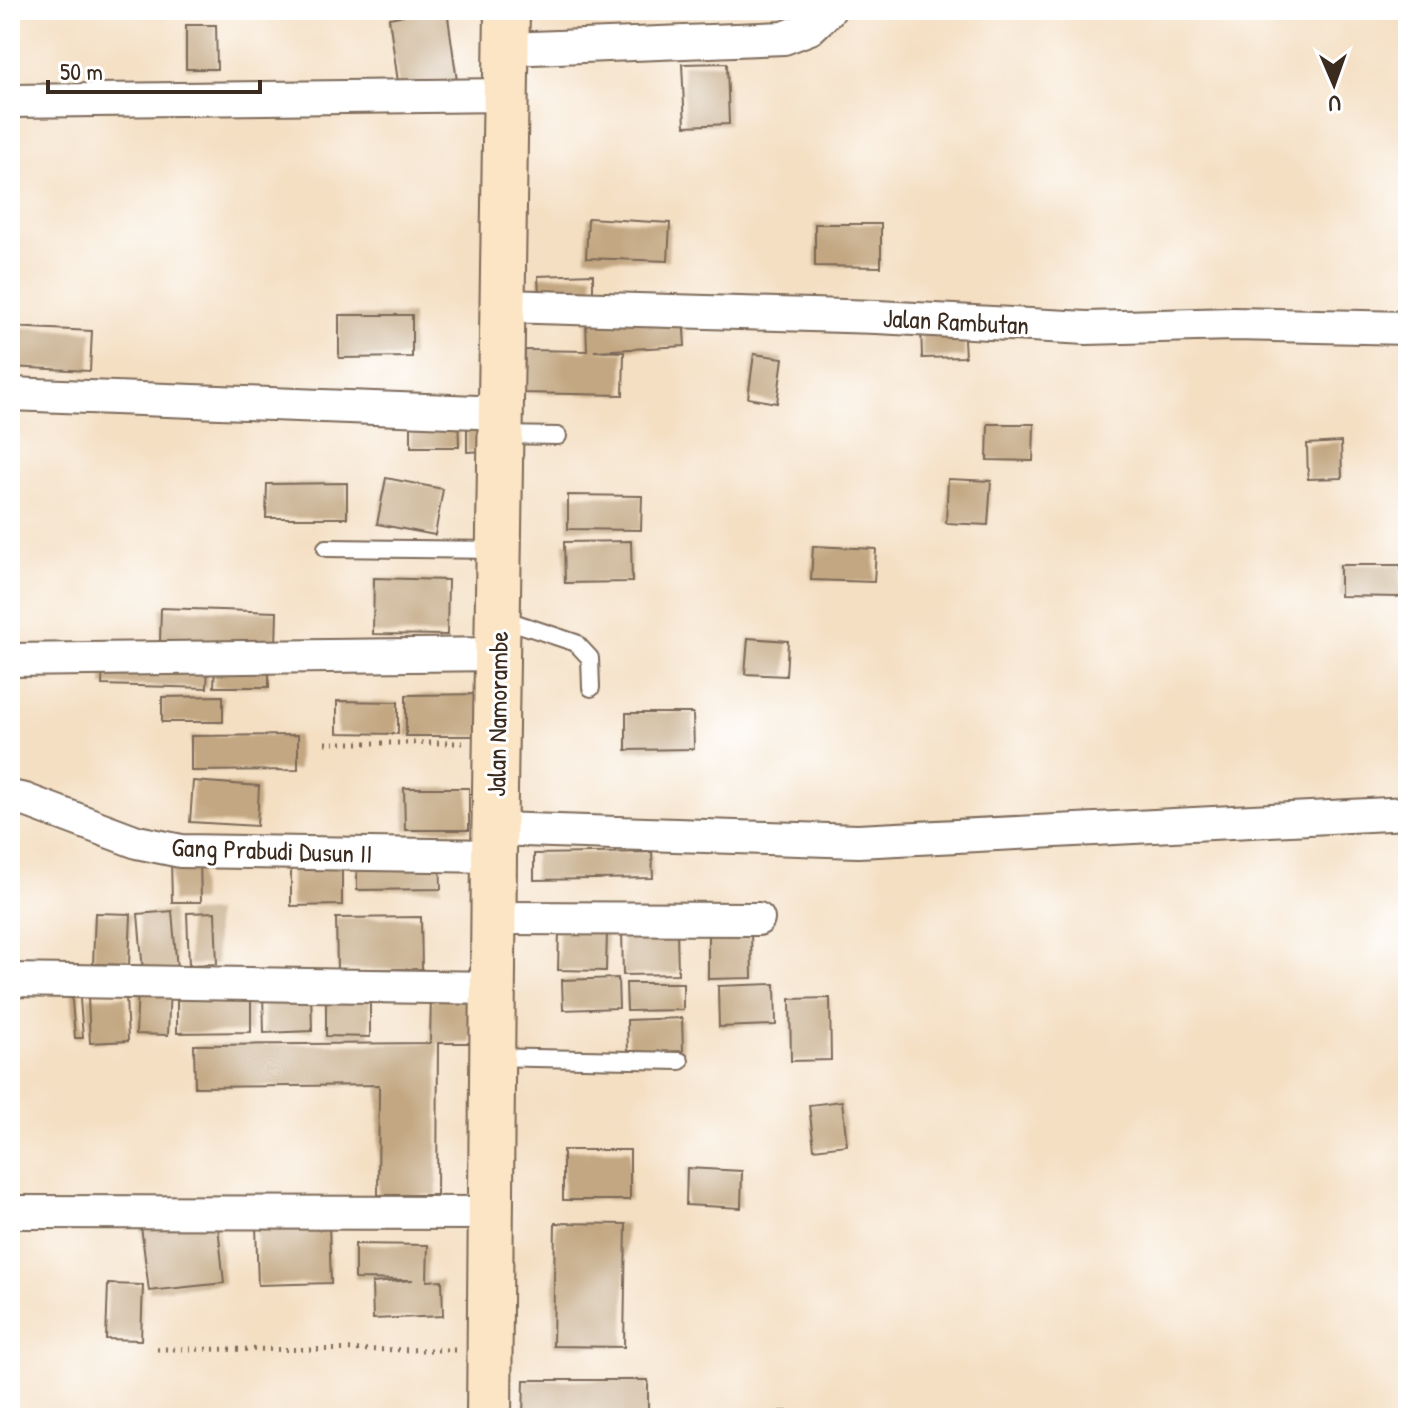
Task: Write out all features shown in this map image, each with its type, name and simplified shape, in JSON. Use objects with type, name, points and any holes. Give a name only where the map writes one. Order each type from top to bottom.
[{"type":"street","points":[[507,29],[784,38],[810,28],[829,10]]},
{"type":"street","name":"Jalan Namorambe","points":[[489,1418],[494,843],[507,29]]},
{"type":"street","points":[[10,101],[506,95]]},
{"type":"street","name":"Jalan Rambutan","points":[[504,306],[861,317],[1087,328],[1233,324],[1408,328]]},
{"type":"street","points":[[10,394],[503,424]]},
{"type":"street","points":[[10,660],[499,636]]},
{"type":"street","name":"Gang Prabudi Dusun II","points":[[10,797],[137,842],[181,851],[494,843],[858,841],[1408,813]]},
{"type":"street","points":[[494,918],[758,919]]},
{"type":"street","points":[[10,980],[493,988]]},
{"type":"street","points":[[10,1212],[491,1213]]},
{"type":"lane","points":[[503,424],[558,436]]},
{"type":"lane","points":[[326,548],[501,550]]},
{"type":"lane","points":[[499,636],[576,643],[590,658],[591,688]]},
{"type":"lane","points":[[492,1057],[680,1061]]},
{"type":"path","points":[[325,743],[496,743]]},
{"type":"path","points":[[157,1349],[490,1351]]},
{"type":"building","points":[[447,10],[457,81],[399,89],[389,18]]},
{"type":"building","points":[[10,11],[15,11],[16,81],[10,81]]},
{"type":"building","points":[[186,25],[216,25],[217,69],[186,69]]},
{"type":"building","points":[[727,63],[729,124],[685,126],[682,64]]},
{"type":"building","points":[[588,218],[670,223],[668,261],[586,258]]},
{"type":"building","points":[[815,224],[881,224],[881,267],[815,266]]},
{"type":"building","points":[[593,274],[593,294],[539,295],[538,276]]},
{"type":"building","points":[[339,315],[412,315],[412,357],[339,358]]},
{"type":"building","points":[[683,316],[685,346],[594,351],[624,352],[623,395],[523,393],[525,350],[587,351],[586,321]]},
{"type":"building","points":[[963,323],[965,357],[922,358],[921,325]]},
{"type":"building","points":[[10,327],[92,331],[90,371],[10,367]]},
{"type":"building","points":[[754,354],[783,358],[777,403],[748,398]]},
{"type":"building","points":[[458,413],[459,447],[411,447],[411,414]]},
{"type":"building","points":[[467,420],[488,420],[488,451],[467,452]]},
{"type":"building","points":[[988,424],[1034,424],[1033,461],[987,460]]},
{"type":"building","points":[[1341,442],[1342,478],[1308,479],[1307,444]]},
{"type":"building","points":[[386,478],[443,489],[435,535],[377,524]]},
{"type":"building","points":[[948,479],[991,481],[988,525],[946,523]]},
{"type":"building","points":[[347,483],[347,518],[266,518],[267,484]]},
{"type":"building","points":[[568,495],[642,496],[641,530],[568,529]]},
{"type":"building","points":[[631,541],[632,582],[565,583],[564,542]]},
{"type":"building","points":[[813,546],[876,549],[874,582],[811,580]]},
{"type":"building","points":[[1340,565],[1401,565],[1401,597],[1340,596]]},
{"type":"building","points":[[374,578],[448,580],[447,635],[373,634]]},
{"type":"building","points":[[161,608],[277,612],[276,646],[160,642]]},
{"type":"building","points":[[748,638],[788,641],[786,676],[745,674]]},
{"type":"building","points":[[215,660],[269,661],[269,687],[214,687]]},
{"type":"building","points":[[103,661],[208,664],[207,688],[102,685]]},
{"type":"building","points":[[487,694],[488,736],[406,736],[406,695]]},
{"type":"building","points":[[223,696],[223,722],[162,722],[162,697]]},
{"type":"building","points":[[337,701],[398,702],[398,734],[337,733]]},
{"type":"building","points":[[626,713],[693,713],[694,749],[626,750]]},
{"type":"building","points":[[298,735],[298,770],[191,771],[191,736]]},
{"type":"building","points":[[193,781],[259,786],[257,826],[190,822]]},
{"type":"building","points":[[404,788],[469,788],[469,830],[405,830]]},
{"type":"building","points":[[652,852],[653,878],[534,880],[534,854]]},
{"type":"building","points":[[440,857],[441,889],[357,890],[357,858]]},
{"type":"building","points":[[291,858],[342,858],[342,905],[291,906]]},
{"type":"building","points":[[171,859],[200,859],[201,902],[172,902]]},
{"type":"building","points":[[172,911],[177,969],[143,972],[138,914]]},
{"type":"building","points":[[215,912],[217,964],[189,965],[187,913]]},
{"type":"building","points":[[95,913],[131,914],[129,965],[93,964]]},
{"type":"building","points":[[421,917],[422,969],[337,970],[336,918]]},
{"type":"building","points":[[677,930],[678,974],[623,975],[622,931]]},
{"type":"building","points":[[751,930],[752,978],[708,979],[708,931]]},
{"type":"building","points":[[559,931],[607,932],[606,971],[558,970]]},
{"type":"building","points":[[618,978],[619,1008],[563,1010],[562,980]]},
{"type":"building","points":[[138,983],[170,984],[168,1035],[136,1034]]},
{"type":"building","points":[[626,983],[683,983],[683,1010],[627,1011]]},
{"type":"building","points":[[775,984],[776,1025],[719,1027],[718,986]]},
{"type":"building","points":[[79,986],[83,1038],[75,1038],[71,987]]},
{"type":"building","points":[[177,987],[251,987],[251,1032],[177,1033]]},
{"type":"building","points":[[311,990],[312,1031],[264,1033],[263,992]]},
{"type":"building","points":[[326,991],[370,991],[370,1037],[326,1036]]},
{"type":"building","points":[[431,995],[472,996],[471,1043],[438,1043],[437,1195],[378,1195],[379,1085],[195,1087],[194,1045],[430,1043]]},
{"type":"building","points":[[126,996],[128,1041],[90,1043],[88,997]]},
{"type":"building","points":[[830,998],[831,1060],[791,1061],[790,999]]},
{"type":"building","points":[[682,1018],[683,1051],[628,1053],[627,1020]]},
{"type":"building","points":[[842,1101],[847,1145],[814,1149],[809,1105]]},
{"type":"building","points":[[563,1150],[630,1150],[630,1200],[563,1200]]},
{"type":"building","points":[[687,1168],[742,1171],[741,1208],[686,1205]]},
{"type":"building","points":[[217,1217],[224,1283],[149,1291],[141,1226]]},
{"type":"building","points":[[329,1223],[331,1283],[258,1285],[256,1226]]},
{"type":"building","points":[[555,1223],[626,1224],[624,1347],[553,1346]]},
{"type":"building","points":[[355,1244],[428,1245],[427,1281],[442,1280],[443,1316],[373,1319],[372,1283],[413,1280],[355,1279]]},
{"type":"building","points":[[108,1284],[143,1285],[141,1340],[106,1339]]},
{"type":"building","points":[[524,1380],[648,1380],[648,1418],[523,1418]]},
{"type":"building","points":[[780,1411],[827,1412],[827,1418],[780,1418]]}]
